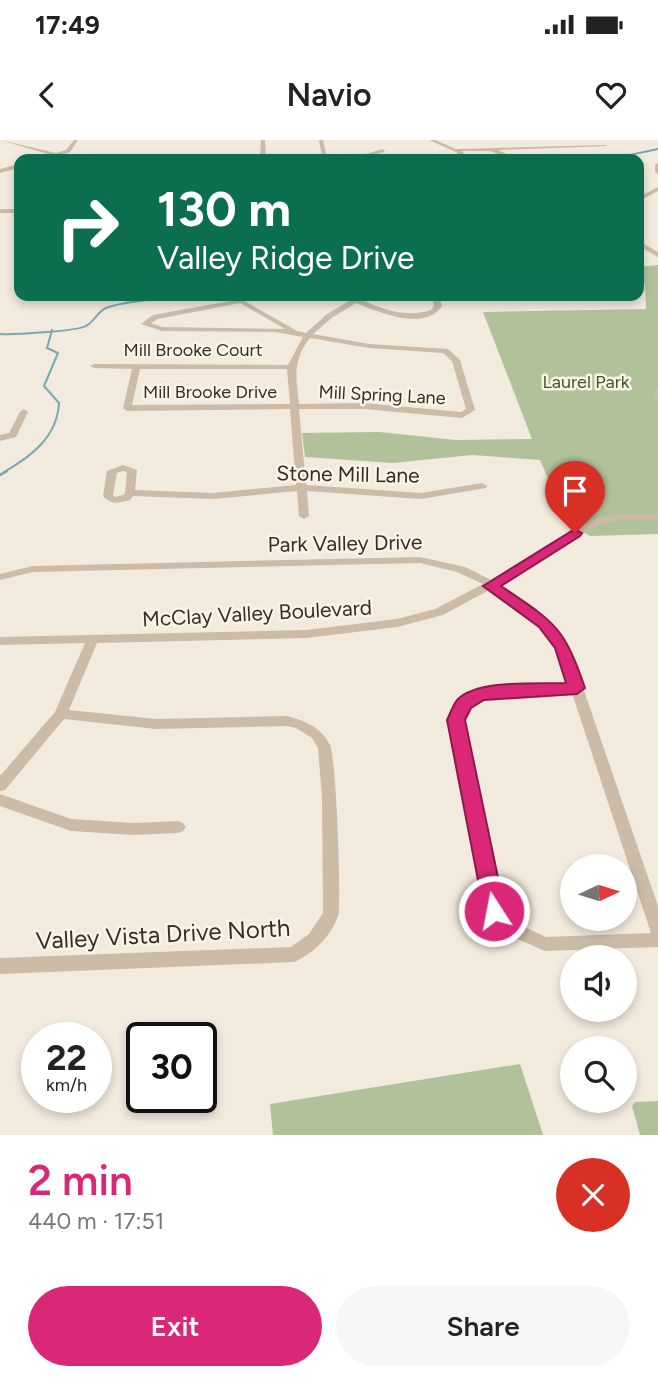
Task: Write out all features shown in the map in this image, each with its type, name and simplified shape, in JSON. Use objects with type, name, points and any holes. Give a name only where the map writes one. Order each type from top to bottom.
[{"type":"street","points":[[1,140],[53,154]]},
{"type":"street","points":[[60,154],[68,151],[76,140]]},
{"type":"street","points":[[431,140],[460,154]]},
{"type":"street","points":[[9,148],[19,146]]},
{"type":"street","points":[[456,150],[605,146]]},
{"type":"street","points":[[488,148],[502,154]]},
{"type":"street","points":[[369,154],[383,150]]},
{"type":"street","points":[[658,164],[658,172]]},
{"type":"street","points":[[232,301],[156,317],[145,324],[162,329],[293,331],[308,334]]},
{"type":"street","points":[[239,301],[293,331]]},
{"type":"street","points":[[304,516],[291,367],[296,350],[308,334],[330,314],[354,301]]},
{"type":"street","points":[[359,301],[398,315],[413,316],[434,312],[438,306],[437,301]]},
{"type":"street","name":"Mill Spring Lane","points":[[294,408],[364,407],[462,415],[471,410],[456,360],[450,353],[369,346],[308,334]]},
{"type":"street","name":"Mill Brooke Court","points":[[94,366],[291,367]]},
{"type":"street","name":"Mill Brooke Drive","points":[[137,366],[127,408],[294,408]]},
{"type":"street","points":[[658,391],[658,397]]},
{"type":"street","points":[[0,438],[13,435],[24,412]]},
{"type":"street","name":"Stone Mill Lane","points":[[130,493],[213,496],[301,488],[421,496],[482,486]]},
{"type":"street","name":"McClay Valley Boulevard","points":[[0,641],[352,630],[439,612],[491,586],[597,522],[621,517],[658,517]]},
{"type":"street","name":"Park Valley Drive","points":[[3,572],[44,568],[420,560],[454,566],[491,586],[545,624],[563,647],[658,930]]},
{"type":"street","points":[[0,786],[61,715],[92,640]]},
{"type":"street","points":[[577,688],[495,691],[479,695],[458,711],[456,720],[494,911],[510,928],[545,944],[658,940]]},
{"type":"street","name":"Valley Vista Drive North","points":[[0,966],[294,954],[315,939],[331,914],[332,844],[327,765],[322,742],[310,730],[287,721],[156,724],[61,715]]},
{"type":"street","points":[[0,800],[71,825],[134,829],[178,827]]},
{"type":"green space","name":"Laurel Park","points":[[658,265],[658,534],[590,536],[567,522],[540,460],[472,455],[393,463],[305,457],[302,433],[379,432],[456,440],[532,439],[483,312],[646,309],[644,266]]},
{"type":"green space","points":[[520,1064],[543,1135],[273,1135],[270,1104]]},
{"type":"green space","points":[[658,1101],[658,1135],[640,1135],[634,1113],[637,1113],[637,1102]]},
{"type":"waterway","points":[[634,154],[658,149]]},
{"type":"waterway","points":[[52,331],[86,326],[106,308],[138,301]]},
{"type":"waterway","points":[[0,334],[52,331]]},
{"type":"waterway","points":[[4,472],[33,452],[54,426],[59,403],[44,386],[58,353],[47,348],[52,331]]},
{"type":"waterway","points":[[0,475],[7,471]]},
{"type":"route","points":[[494,911],[456,720],[458,711],[464,704],[479,695],[495,691],[577,688],[563,647],[545,624],[491,586],[575,533]]}]
